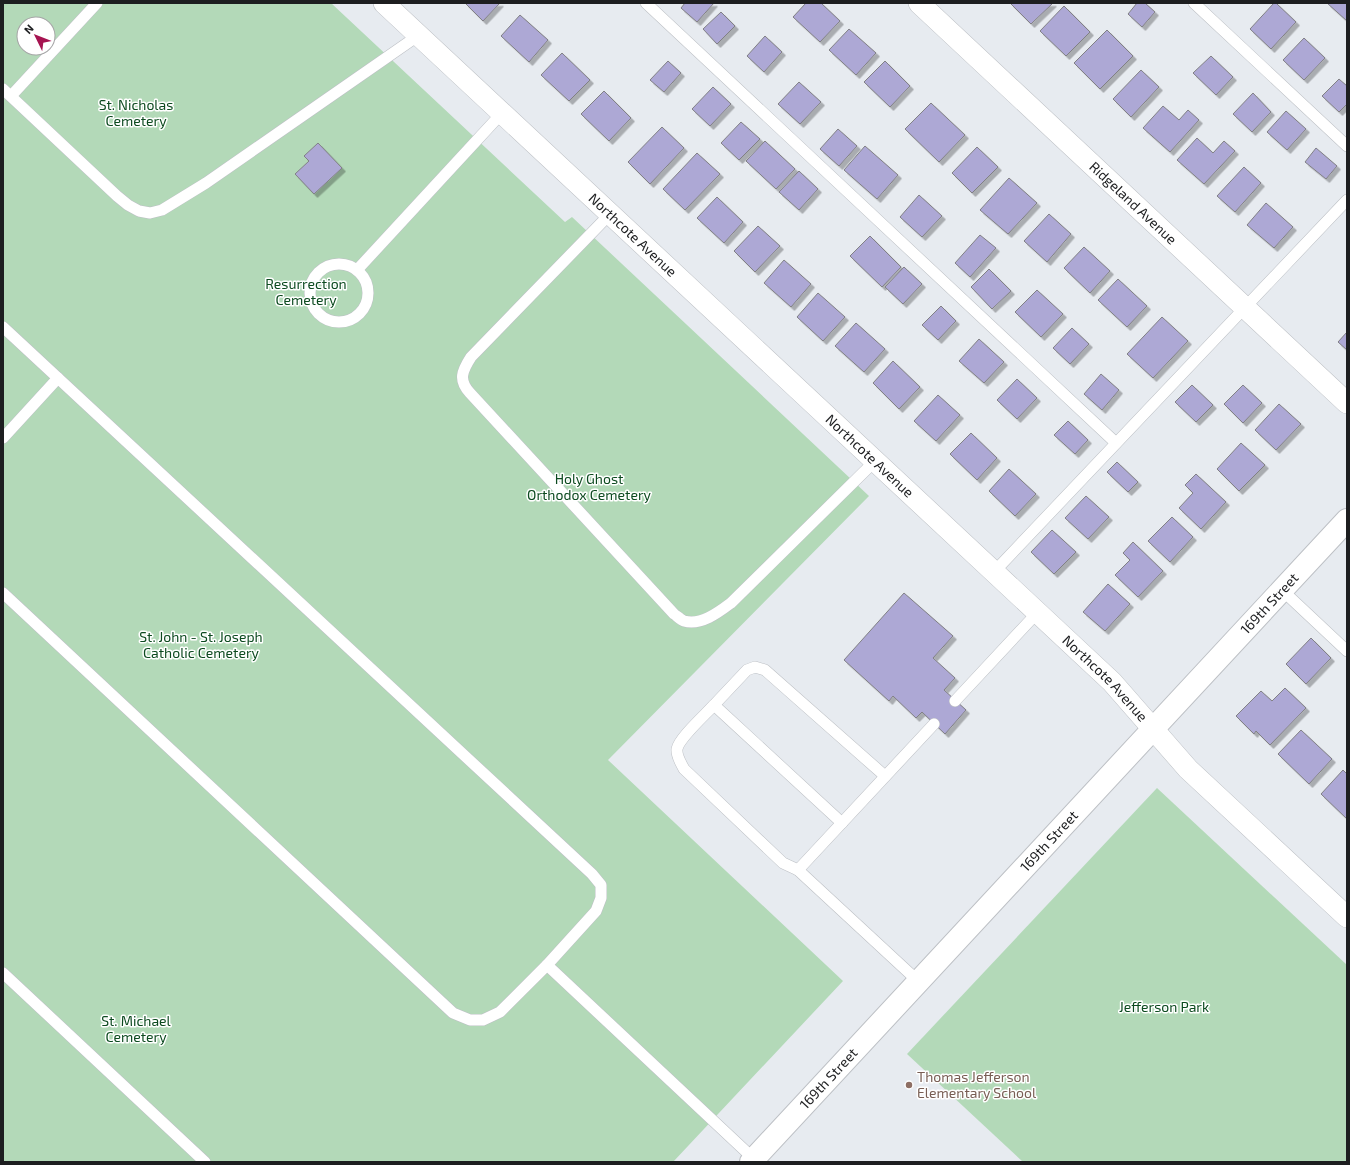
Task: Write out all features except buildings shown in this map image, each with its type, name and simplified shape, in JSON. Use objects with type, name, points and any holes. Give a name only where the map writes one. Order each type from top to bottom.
[{"type":"street","name":"Northcote Avenue","points":[[384,3],[1112,682],[1188,769],[1347,917]]},
{"type":"street","name":"Ridgeland Avenue","points":[[919,3],[1347,403]]},
{"type":"street","name":"169th Street","points":[[752,1160],[1347,520]]},
{"type":"lane","points":[[97,3],[7,92],[117,196],[128,205],[139,211],[150,213],[162,210],[206,183],[419,35]]},
{"type":"lane","points":[[646,3],[1116,443]]},
{"type":"lane","points":[[1194,3],[1347,146]]},
{"type":"lane","points":[[357,270],[502,113]]},
{"type":"lane","points":[[994,572],[1347,200]]},
{"type":"lane","points":[[610,214],[471,357],[465,367],[462,378],[463,386],[674,614],[683,621],[694,622],[705,619],[731,603],[875,462]]},
{"type":"lane","points":[[336,264],[349,266],[357,270],[363,277],[367,286],[368,295],[366,304],[361,312],[354,318],[336,322],[327,320],[319,315],[313,308],[310,300],[311,286],[316,274],[323,268],[336,264]]},
{"type":"lane","points":[[3,327],[596,879],[601,885],[601,898],[596,911],[500,1012],[483,1020],[470,1020],[453,1013],[3,593]]},
{"type":"lane","points":[[3,438],[58,378]]},
{"type":"lane","points":[[1282,590],[1347,651]]},
{"type":"lane","points":[[955,701],[1037,613]]},
{"type":"lane","points":[[885,776],[765,670],[755,667],[747,670],[682,739],[677,749],[678,759],[684,769],[783,863],[798,870],[919,982]]},
{"type":"lane","points":[[714,705],[842,823]]},
{"type":"lane","points":[[798,870],[934,724]]},
{"type":"lane","points":[[546,965],[752,1160]]},
{"type":"lane","points":[[3,973],[205,1162]]},
{"type":"green space","points":[[3,3],[331,3],[565,222],[572,217],[869,496],[608,760],[843,981],[673,1162],[3,1162]]},
{"type":"green space","name":"Jefferson Park","points":[[1157,788],[1347,965],[1347,1162],[1023,1162],[907,1054]]},
{"type":"place","name":"Thomas Jefferson Elementary School","points":[[909,1085]]},
{"type":"park label","name":"St. Nicholas Cemetery","points":[[136,114]]},
{"type":"park label","name":"Resurrection Cemetery","points":[[306,292]]},
{"type":"park label","name":"Holy Ghost Orthodox Cemetery","points":[[589,488]]},
{"type":"park label","name":"St. John - St. Joseph Catholic Cemetery","points":[[201,646]]},
{"type":"park label","name":"St. Michael Cemetery","points":[[136,1030]]}]
